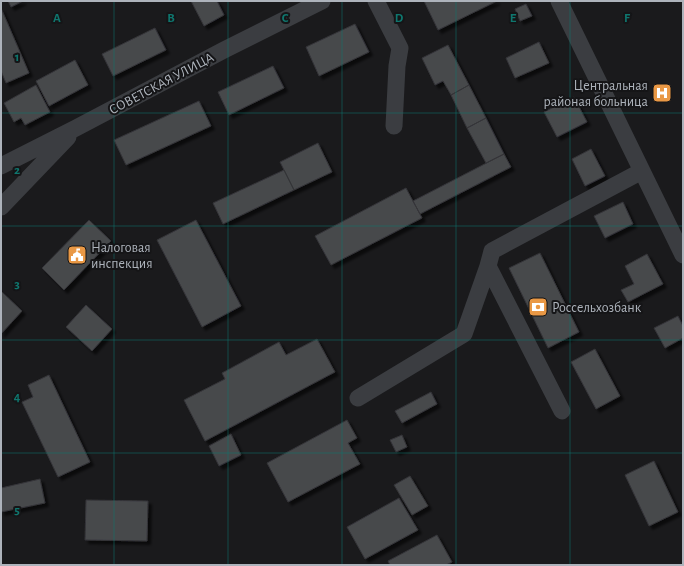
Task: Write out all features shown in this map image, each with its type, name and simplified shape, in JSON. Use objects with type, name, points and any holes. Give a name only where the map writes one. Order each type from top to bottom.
[{"type":"street","name":"СОВЕТСКАЯ УЛИЦА","points":[[1,166],[224,50],[322,1]]},
{"type":"street","points":[[376,1],[400,48],[397,66],[394,126]]},
{"type":"street","points":[[559,1],[683,255]]},
{"type":"street","points":[[1,207],[76,128]]},
{"type":"street","points":[[358,398],[464,334],[492,251],[642,171]]},
{"type":"street","points":[[488,266],[562,411]]},
{"type":"building","points":[[8,1],[23,1],[11,7]]},
{"type":"building","points":[[191,1],[217,1],[224,15],[204,26]]},
{"type":"building","points":[[424,1],[497,1],[438,30]]},
{"type":"building","points":[[526,4],[532,16],[520,21],[515,9]]},
{"type":"building","points":[[1,8],[29,73],[6,83],[1,71]]},
{"type":"building","points":[[355,24],[369,52],[319,76],[306,47]]},
{"type":"building","points":[[155,28],[166,50],[113,76],[102,54]]},
{"type":"building","points":[[539,42],[549,63],[515,78],[506,58]]},
{"type":"building","points":[[448,45],[469,85],[451,95],[443,81],[435,85],[422,58]]},
{"type":"building","points":[[75,60],[88,85],[49,106],[36,81]]},
{"type":"building","points":[[273,66],[284,88],[229,115],[218,92]]},
{"type":"building","points":[[36,85],[50,112],[25,125],[21,118],[14,122],[4,103]]},
{"type":"building","points":[[469,85],[486,118],[467,128],[451,95]]},
{"type":"building","points":[[574,97],[587,122],[557,137],[544,112]]},
{"type":"building","points":[[199,101],[211,126],[126,165],[114,140]]},
{"type":"building","points":[[486,118],[504,154],[486,163],[467,128]]},
{"type":"building","points":[[318,143],[332,172],[294,190],[280,162]]},
{"type":"building","points":[[591,149],[605,176],[585,186],[572,159]]},
{"type":"building","points":[[504,154],[511,167],[420,214],[413,201]]},
{"type":"building","points":[[284,170],[294,190],[223,224],[213,203]]},
{"type":"building","points":[[406,188],[422,218],[331,265],[315,236]]},
{"type":"building","points":[[623,202],[633,224],[605,238],[594,216]]},
{"type":"building","name":"Налоговая инспекция","points":[[89,220],[111,241],[64,290],[42,268]]},
{"type":"building","points":[[196,220],[241,306],[202,327],[157,240]]},
{"type":"building","points":[[540,253],[579,332],[548,348],[509,268]]},
{"type":"building","points":[[647,254],[663,284],[628,302],[621,290],[634,284],[625,266]]},
{"type":"building","points":[[1,291],[22,311],[1,334]]},
{"type":"building","points":[[86,305],[112,329],[92,351],[66,327]]},
{"type":"building","points":[[678,316],[683,326],[683,338],[665,348],[654,328]]},
{"type":"building","points":[[317,339],[335,372],[205,441],[184,400],[225,379],[222,373],[279,342],[286,355]]},
{"type":"building","points":[[595,349],[620,396],[596,409],[571,362]]},
{"type":"building","points":[[49,375],[90,462],[58,477],[22,402],[33,397],[28,385]]},
{"type":"building","points":[[431,392],[437,404],[402,423],[395,411]]},
{"type":"building","points":[[347,420],[357,438],[348,443],[360,464],[288,502],[267,463]]},
{"type":"building","points":[[231,434],[241,455],[219,466],[209,446]]},
{"type":"building","points":[[402,435],[407,447],[396,452],[390,440]]},
{"type":"building","points":[[654,461],[678,512],[649,526],[625,475]]},
{"type":"building","points":[[410,476],[428,506],[412,515],[394,485]]},
{"type":"building","points":[[40,479],[45,503],[1,512],[1,488]]},
{"type":"building","points":[[399,498],[418,530],[365,559],[347,527]]},
{"type":"building","points":[[86,500],[148,501],[147,541],[85,540]]},
{"type":"building","points":[[437,535],[452,562],[446,565],[390,565],[388,561]]},
{"type":"place","name":"Центральная районая больница","points":[[662,93]]},
{"type":"place","name":"Налоговая инспекция","points":[[77,255]]},
{"type":"place","name":"Россельхозбанк","points":[[538,307]]}]
